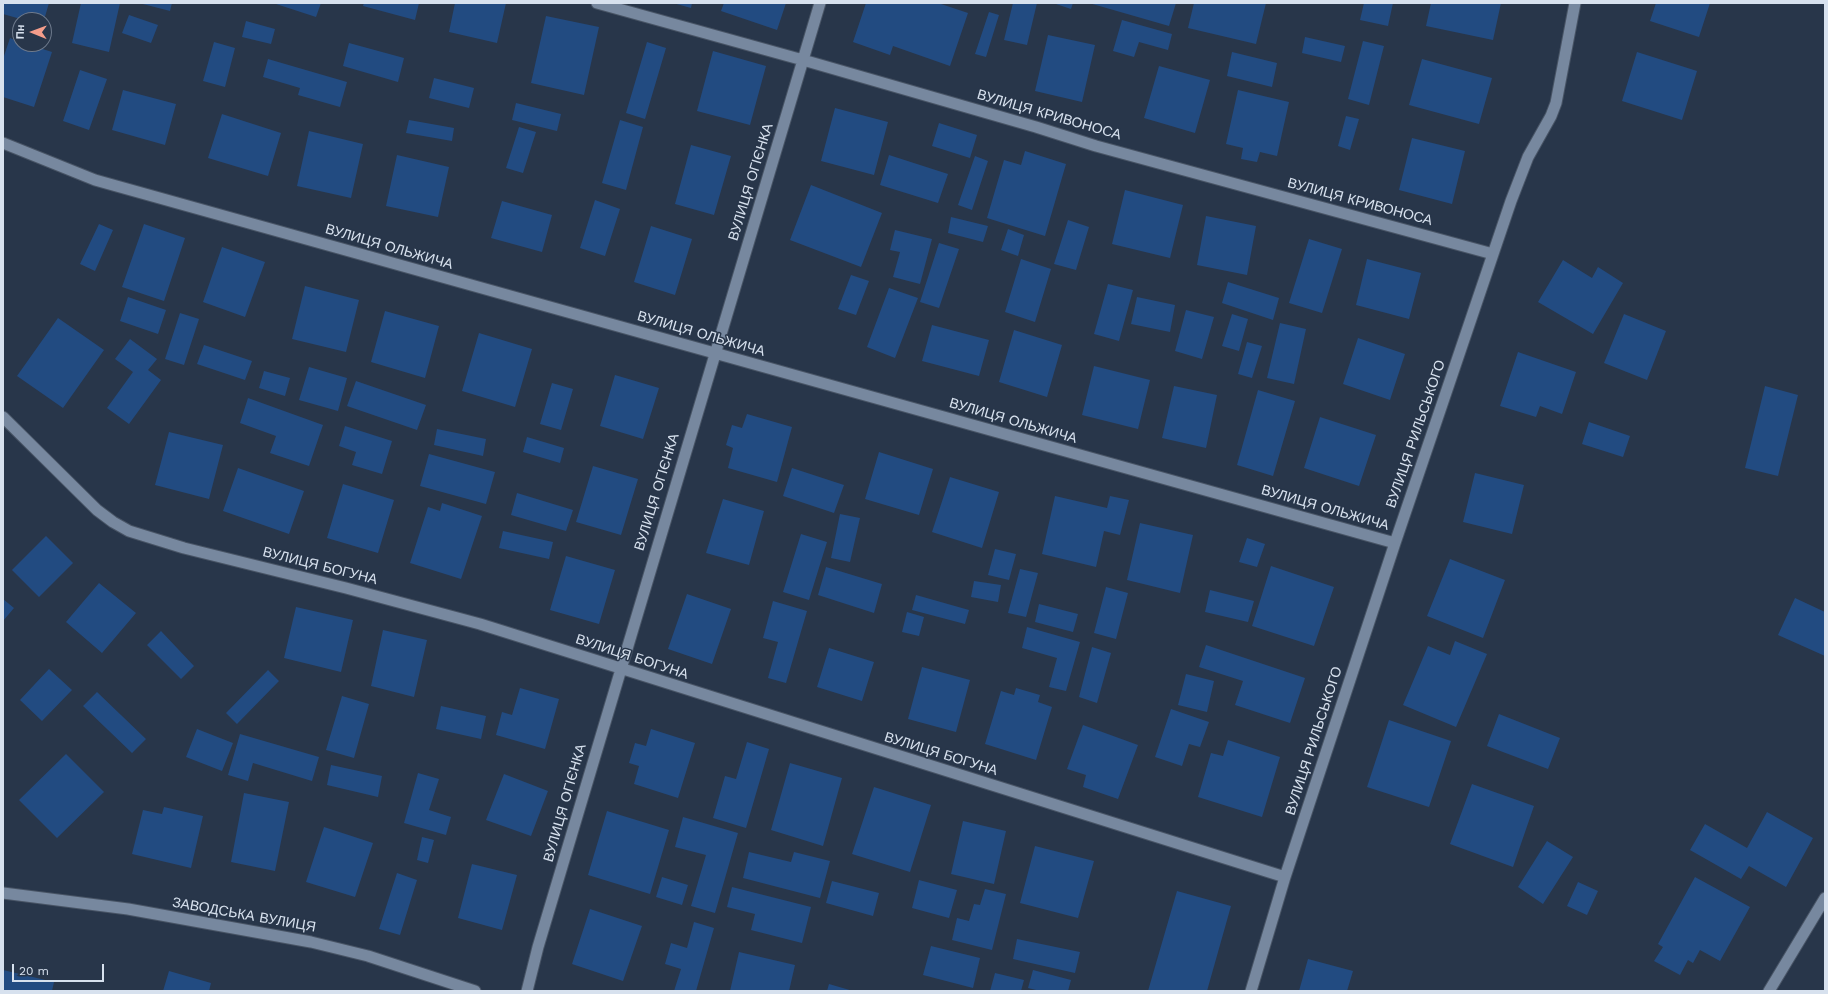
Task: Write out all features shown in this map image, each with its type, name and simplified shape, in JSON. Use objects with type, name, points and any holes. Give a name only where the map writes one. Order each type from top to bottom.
[{"type":"street","name":"ВУЛИЦЯ КРИВОНОСА","points":[[597,3],[803,60],[1117,152],[1493,254]]},
{"type":"street","name":"ВУЛИЦЯ ОГІЄНКА","points":[[527,991],[538,947],[620,669],[820,3]]},
{"type":"street","name":"ВУЛИЦЯ РИЛЬСЬКОГО","points":[[1251,991],[1285,877],[1395,543],[1493,254],[1528,157],[1552,116],[1556,103],[1575,3]]},
{"type":"street","name":"ВУЛИЦЯ ОЛЬЖИЧА","points":[[3,143],[95,180],[1395,543]]},
{"type":"street","name":"ВУЛИЦЯ БОГУНА","points":[[3,417],[97,510],[113,522],[129,531],[184,548],[428,610],[1285,877]]},
{"type":"street","name":"ЗАВОДСЬКА ВУЛИЦЯ","points":[[3,893],[128,909],[311,942],[368,956],[475,991]]},
{"type":"street","points":[[1769,991],[1825,898]]},
{"type":"building","points":[[3,3],[49,3],[46,12],[12,12],[12,17],[3,14]]},
{"type":"building","points":[[81,3],[120,3],[109,52],[72,43]]},
{"type":"building","points":[[139,3],[172,3],[170,11]]},
{"type":"building","points":[[273,3],[321,3],[316,17]]},
{"type":"building","points":[[364,3],[419,3],[415,20],[363,6]]},
{"type":"building","points":[[455,3],[506,3],[497,43],[449,32]]},
{"type":"building","points":[[673,3],[692,3],[691,8]]},
{"type":"building","points":[[724,3],[786,3],[777,30],[721,11]]},
{"type":"building","points":[[866,3],[938,3],[968,13],[950,66],[893,46],[890,55],[853,42]]},
{"type":"building","points":[[1013,3],[1037,3],[1027,45],[1004,40]]},
{"type":"building","points":[[1053,3],[1073,3],[1071,9]]},
{"type":"building","points":[[1089,3],[1176,3],[1169,26]]},
{"type":"building","points":[[1194,3],[1266,3],[1256,44],[1188,28]]},
{"type":"building","points":[[1364,3],[1393,3],[1388,26],[1360,20]]},
{"type":"building","points":[[1431,3],[1501,3],[1493,40],[1426,26]]},
{"type":"building","points":[[1656,3],[1710,3],[1699,37],[1650,21]]},
{"type":"building","points":[[989,12],[999,15],[986,57],[975,54]]},
{"type":"building","points":[[129,15],[158,25],[151,43],[122,33]]},
{"type":"building","points":[[546,16],[599,27],[584,95],[531,83]]},
{"type":"building","points":[[1122,20],[1172,34],[1168,50],[1139,42],[1134,57],[1113,51]]},
{"type":"building","points":[[246,21],[275,29],[271,44],[242,37]]},
{"type":"building","points":[[1048,35],[1095,45],[1082,102],[1035,91]]},
{"type":"building","points":[[1305,37],[1345,46],[1341,62],[1302,53]]},
{"type":"building","points":[[10,38],[12,39],[12,52],[52,52],[34,107],[3,97],[3,59]]},
{"type":"building","points":[[1363,41],[1384,46],[1369,105],[1348,99]]},
{"type":"building","points":[[214,42],[235,48],[225,87],[203,81]]},
{"type":"building","points":[[647,42],[666,48],[645,119],[626,113]]},
{"type":"building","points":[[349,43],[404,58],[398,82],[343,66]]},
{"type":"building","points":[[713,51],[766,66],[750,125],[697,111]]},
{"type":"building","points":[[1232,52],[1277,63],[1272,87],[1227,76]]},
{"type":"building","points":[[1637,52],[1697,71],[1682,120],[1622,101]]},
{"type":"building","points":[[268,59],[347,82],[340,107],[298,95],[300,88],[263,77]]},
{"type":"building","points":[[1422,59],[1492,78],[1479,124],[1409,105]]},
{"type":"building","points":[[1159,66],[1210,80],[1195,133],[1144,118]]},
{"type":"building","points":[[80,70],[107,79],[89,130],[63,121]]},
{"type":"building","points":[[434,78],[474,88],[469,108],[429,98]]},
{"type":"building","points":[[123,90],[176,104],[165,145],[112,130]]},
{"type":"building","points":[[1238,90],[1289,102],[1277,156],[1260,152],[1257,162],[1241,159],[1243,148],[1226,144]]},
{"type":"building","points":[[516,103],[561,114],[557,131],[512,120]]},
{"type":"building","points":[[835,108],[888,122],[874,175],[821,161]]},
{"type":"building","points":[[222,114],[281,133],[268,176],[208,158]]},
{"type":"building","points":[[1346,116],[1359,119],[1350,150],[1338,146]]},
{"type":"building","points":[[409,120],[454,128],[452,141],[406,133]]},
{"type":"building","points":[[620,120],[643,127],[626,190],[602,183]]},
{"type":"building","points":[[939,123],[977,135],[970,158],[932,146]]},
{"type":"building","points":[[519,127],[536,132],[523,173],[506,168]]},
{"type":"building","points":[[309,131],[363,144],[351,198],[297,186]]},
{"type":"building","points":[[1412,138],[1465,151],[1452,204],[1399,190]]},
{"type":"building","points":[[691,145],[731,156],[714,215],[675,204]]},
{"type":"building","points":[[1025,151],[1066,164],[1045,236],[987,218],[1004,160],[1021,165]]},
{"type":"building","points":[[397,155],[449,167],[438,217],[386,206]]},
{"type":"building","points":[[889,155],[948,174],[938,203],[880,185]]},
{"type":"building","points":[[975,156],[988,161],[972,210],[958,205]]},
{"type":"building","points":[[811,185],[882,213],[861,267],[790,240]]},
{"type":"building","points":[[1125,190],[1183,205],[1170,258],[1112,244]]},
{"type":"building","points":[[595,200],[620,209],[605,256],[580,248]]},
{"type":"building","points":[[502,201],[552,215],[542,252],[491,238]]},
{"type":"building","points":[[1206,216],[1256,226],[1247,275],[1197,265]]},
{"type":"building","points":[[951,217],[988,226],[983,242],[948,233]]},
{"type":"building","points":[[1068,220],[1089,227],[1076,270],[1054,264]]},
{"type":"building","points":[[99,224],[113,230],[95,271],[80,264]]},
{"type":"building","points":[[144,224],[185,238],[164,301],[122,287]]},
{"type":"building","points":[[651,226],[692,239],[675,295],[634,282]]},
{"type":"building","points":[[1008,229],[1024,235],[1018,256],[1001,250]]},
{"type":"building","points":[[895,230],[932,239],[920,284],[893,277],[900,252],[890,250]]},
{"type":"building","points":[[1309,239],[1342,249],[1322,313],[1289,303]]},
{"type":"building","points":[[939,243],[959,249],[939,308],[920,302]]},
{"type":"building","points":[[222,247],[265,262],[245,317],[203,302]]},
{"type":"building","points":[[1021,259],[1051,269],[1035,322],[1005,312]]},
{"type":"building","points":[[1367,259],[1421,273],[1409,319],[1356,305]]},
{"type":"building","points":[[1563,260],[1592,278],[1598,267],[1623,283],[1593,334],[1538,302]]},
{"type":"building","points":[[851,275],[869,281],[856,315],[838,309]]},
{"type":"building","points":[[1228,282],[1279,298],[1273,320],[1222,303]]},
{"type":"building","points":[[1108,284],[1133,290],[1119,341],[1094,334]]},
{"type":"building","points":[[305,286],[359,300],[346,352],[292,339]]},
{"type":"building","points":[[889,288],[918,298],[895,358],[867,347]]},
{"type":"building","points":[[128,297],[166,310],[158,334],[120,321]]},
{"type":"building","points":[[1137,297],[1175,305],[1170,332],[1131,324]]},
{"type":"building","points":[[1186,310],[1214,317],[1202,359],[1175,351]]},
{"type":"building","points":[[385,311],[439,326],[425,378],[371,362]]},
{"type":"building","points":[[180,313],[199,319],[184,365],[165,359]]},
{"type":"building","points":[[1232,314],[1248,319],[1239,351],[1222,346]]},
{"type":"building","points":[[1624,314],[1666,331],[1647,380],[1604,363]]},
{"type":"building","points":[[58,318],[104,350],[63,408],[17,376]]},
{"type":"building","points":[[1280,323],[1306,329],[1294,384],[1267,378]]},
{"type":"building","points":[[932,325],[989,340],[979,376],[922,361]]},
{"type":"building","points":[[1014,330],[1062,345],[1047,397],[999,382]]},
{"type":"building","points":[[479,333],[532,349],[515,407],[462,391]]},
{"type":"building","points":[[1358,338],[1405,354],[1390,400],[1343,384]]},
{"type":"building","points":[[130,339],[157,359],[148,370],[161,380],[129,424],[107,408],[133,372],[115,359]]},
{"type":"building","points":[[1247,342],[1262,346],[1252,378],[1238,374]]},
{"type":"building","points":[[204,345],[252,361],[245,380],[197,364]]},
{"type":"building","points":[[1518,352],[1576,372],[1562,414],[1540,406],[1536,417],[1500,406]]},
{"type":"building","points":[[1094,366],[1150,380],[1138,429],[1082,415]]},
{"type":"building","points":[[309,367],[347,378],[338,411],[299,400]]},
{"type":"building","points":[[264,371],[290,378],[285,396],[259,388]]},
{"type":"building","points":[[615,375],[659,388],[643,439],[600,426]]},
{"type":"building","points":[[356,381],[426,405],[417,430],[347,406]]},
{"type":"building","points":[[552,383],[573,389],[561,430],[540,424]]},
{"type":"building","points":[[1174,386],[1217,395],[1206,448],[1162,438]]},
{"type":"building","points":[[1765,386],[1798,395],[1778,476],[1745,468]]},
{"type":"building","points":[[1258,390],[1295,401],[1273,476],[1237,465]]},
{"type":"building","points":[[248,398],[323,425],[309,466],[270,453],[276,436],[240,423]]},
{"type":"building","points":[[747,414],[792,427],[777,482],[728,468],[733,448],[726,445],[732,425],[742,428]]},
{"type":"building","points":[[1320,417],[1376,435],[1359,486],[1304,468]]},
{"type":"building","points":[[1589,422],[1630,436],[1623,457],[1582,444]]},
{"type":"building","points":[[345,426],[392,441],[382,474],[352,465],[356,452],[339,446]]},
{"type":"building","points":[[437,429],[486,439],[483,456],[434,445]]},
{"type":"building","points":[[169,432],[223,445],[209,499],[155,485]]},
{"type":"building","points":[[527,437],[564,448],[560,463],[523,452]]},
{"type":"building","points":[[879,452],[933,469],[919,515],[865,499]]},
{"type":"building","points":[[429,454],[495,472],[486,504],[420,486]]},
{"type":"building","points":[[593,466],[638,479],[621,535],[576,522]]},
{"type":"building","points":[[238,468],[304,491],[289,534],[223,511]]},
{"type":"building","points":[[792,468],[844,485],[834,513],[783,496]]},
{"type":"building","points":[[1475,473],[1524,485],[1512,534],[1463,522]]},
{"type":"building","points":[[950,477],[999,492],[982,548],[932,532]]},
{"type":"building","points":[[343,484],[394,500],[378,553],[327,538]]},
{"type":"building","points":[[517,493],[573,510],[566,531],[511,515]]},
{"type":"building","points":[[1055,496],[1107,508],[1110,496],[1129,500],[1120,535],[1104,531],[1096,567],[1042,554]]},
{"type":"building","points":[[723,499],[764,511],[749,565],[706,553]]},
{"type":"building","points":[[442,503],[482,516],[461,579],[410,563],[428,507],[440,511]]},
{"type":"building","points":[[840,514],[860,518],[850,562],[831,558]]},
{"type":"building","points":[[1140,523],[1193,535],[1180,593],[1127,580]]},
{"type":"building","points":[[503,531],[553,542],[549,559],[499,548]]},
{"type":"building","points":[[801,534],[827,542],[809,600],[783,592]]},
{"type":"building","points":[[46,536],[73,563],[39,597],[12,570]]},
{"type":"building","points":[[1247,538],[1265,544],[1257,567],[1239,562]]},
{"type":"building","points":[[995,549],[1016,554],[1009,580],[988,575]]},
{"type":"building","points":[[566,556],[615,570],[599,624],[550,610]]},
{"type":"building","points":[[1450,559],[1505,580],[1483,638],[1427,616]]},
{"type":"building","points":[[1271,566],[1334,587],[1314,646],[1252,626]]},
{"type":"building","points":[[826,567],[882,584],[874,613],[818,595]]},
{"type":"building","points":[[1020,569],[1038,573],[1026,617],[1008,613]]},
{"type":"building","points":[[974,581],[1001,585],[998,602],[971,597]]},
{"type":"building","points":[[99,583],[136,613],[102,653],[66,622]]},
{"type":"building","points":[[1106,587],[1128,593],[1116,639],[1094,633]]},
{"type":"building","points":[[1210,590],[1254,601],[1248,622],[1205,612]]},
{"type":"building","points":[[687,594],[731,609],[712,664],[668,649]]},
{"type":"building","points":[[916,595],[969,610],[965,624],[912,610]]},
{"type":"building","points":[[1795,598],[1825,612],[1825,656],[1778,635]]},
{"type":"building","points":[[3,599],[14,608],[3,621]]},
{"type":"building","points":[[773,601],[807,611],[786,683],[768,678],[778,642],[763,638]]},
{"type":"building","points":[[1039,604],[1078,614],[1073,632],[1035,622]]},
{"type":"building","points":[[296,607],[353,620],[341,672],[284,658]]},
{"type":"building","points":[[907,612],[924,617],[919,636],[902,632]]},
{"type":"building","points":[[1027,627],[1080,642],[1066,691],[1049,687],[1057,658],[1022,648]]},
{"type":"building","points":[[383,630],[427,640],[414,697],[371,686]]},
{"type":"building","points":[[161,631],[194,666],[181,679],[147,645]]},
{"type":"building","points":[[1455,641],[1487,654],[1456,727],[1403,705],[1428,646],[1450,655]]},
{"type":"building","points":[[1206,645],[1305,678],[1290,723],[1235,705],[1243,681],[1199,667]]},
{"type":"building","points":[[1092,647],[1111,653],[1097,703],[1079,697]]},
{"type":"building","points":[[829,648],[874,662],[862,701],[817,687]]},
{"type":"building","points":[[922,667],[970,680],[956,732],[908,719]]},
{"type":"building","points":[[49,669],[72,690],[42,721],[20,700]]},
{"type":"building","points":[[268,670],[279,681],[237,724],[226,713]]},
{"type":"building","points":[[1186,674],[1214,681],[1207,712],[1178,705]]},
{"type":"building","points":[[520,688],[559,699],[545,749],[496,735],[502,712],[512,715]]},
{"type":"building","points":[[1016,688],[1040,695],[1038,702],[1052,707],[1036,760],[985,744],[1001,691],[1014,695]]},
{"type":"building","points":[[97,692],[146,739],[132,753],[83,706]]},
{"type":"building","points":[[342,696],[369,704],[354,758],[326,750]]},
{"type":"building","points":[[441,706],[486,716],[481,739],[436,729]]},
{"type":"building","points":[[1171,709],[1209,722],[1200,747],[1189,744],[1182,766],[1155,757]]},
{"type":"building","points":[[1499,714],[1560,738],[1548,769],[1487,746]]},
{"type":"building","points":[[1389,720],[1451,741],[1429,807],[1367,787]]},
{"type":"building","points":[[1083,725],[1138,745],[1118,799],[1083,787],[1086,775],[1067,769]]},
{"type":"building","points":[[197,729],[233,743],[222,771],[186,757]]},
{"type":"building","points":[[651,729],[695,743],[678,798],[634,784],[639,766],[629,763],[635,743],[646,746]]},
{"type":"building","points":[[240,734],[319,757],[312,781],[253,763],[248,781],[228,775]]},
{"type":"building","points":[[1228,740],[1280,757],[1262,817],[1198,797],[1211,753],[1223,756]]},
{"type":"building","points":[[747,742],[769,749],[746,828],[713,818],[725,776],[736,779]]},
{"type":"building","points":[[66,754],[104,792],[57,838],[19,800]]},
{"type":"building","points":[[790,763],[842,778],[823,846],[771,830]]},
{"type":"building","points":[[331,765],[382,776],[378,797],[327,785]]},
{"type":"building","points":[[418,773],[439,779],[429,810],[451,817],[446,835],[404,823]]},
{"type":"building","points":[[504,774],[548,791],[531,836],[486,820]]},
{"type":"building","points":[[1472,784],[1534,806],[1513,867],[1450,844]]},
{"type":"building","points":[[874,787],[931,805],[910,872],[852,854]]},
{"type":"building","points":[[244,793],[289,802],[275,871],[231,862]]},
{"type":"building","points":[[164,807],[203,816],[191,868],[132,854],[143,810],[162,814]]},
{"type":"building","points":[[607,811],[669,830],[650,894],[588,875]]},
{"type":"building","points":[[1767,812],[1813,838],[1786,887],[1749,866],[1741,879],[1690,850],[1705,824],[1747,848]]},
{"type":"building","points":[[683,817],[738,833],[715,913],[691,906],[706,855],[675,847]]},
{"type":"building","points":[[963,821],[1006,831],[994,884],[951,874]]},
{"type":"building","points":[[324,827],[373,843],[355,897],[306,882]]},
{"type":"building","points":[[422,837],[434,840],[428,863],[417,860]]},
{"type":"building","points":[[1547,841],[1573,857],[1543,904],[1518,887]]},
{"type":"building","points":[[1035,846],[1094,861],[1078,918],[1020,903]]},
{"type":"building","points":[[749,852],[791,862],[794,852],[830,861],[820,898],[743,878]]},
{"type":"building","points":[[472,864],[517,875],[502,930],[458,918]]},
{"type":"building","points":[[397,873],[417,880],[400,935],[379,929]]},
{"type":"building","points":[[662,877],[688,885],[682,905],[656,897]]},
{"type":"building","points":[[1695,877],[1750,907],[1720,961],[1700,950],[1693,963],[1688,960],[1680,975],[1654,961],[1663,947],[1658,944]]},
{"type":"building","points":[[919,880],[957,890],[949,918],[912,908]]},
{"type":"building","points":[[832,881],[879,893],[873,916],[826,903]]},
{"type":"building","points":[[1578,882],[1598,891],[1587,915],[1567,906]]},
{"type":"building","points":[[732,887],[811,907],[802,943],[751,930],[755,914],[727,907]]},
{"type":"building","points":[[985,889],[1006,894],[992,950],[952,940],[957,918],[969,921],[974,904],[980,905]]},
{"type":"building","points":[[1177,891],[1231,906],[1207,991],[1148,991]]},
{"type":"building","points":[[590,909],[642,926],[623,981],[572,964]]},
{"type":"building","points":[[694,922],[714,928],[696,991],[674,991],[681,969],[665,964],[671,943],[687,948]]},
{"type":"building","points":[[1017,939],[1080,952],[1075,973],[1013,959]]},
{"type":"building","points":[[931,946],[980,958],[973,988],[923,975]]},
{"type":"building","points":[[739,952],[795,965],[789,991],[730,991]]},
{"type":"building","points":[[1308,959],[1353,971],[1347,991],[1299,991]]},
{"type":"building","points":[[3,970],[54,982],[52,991],[3,991]]},
{"type":"building","points":[[1033,970],[1071,980],[1068,991],[1040,991],[1028,988]]},
{"type":"building","points":[[169,971],[211,983],[209,991],[163,991]]},
{"type":"building","points":[[995,973],[1024,980],[1021,991],[990,991]]},
{"type":"building","points":[[829,984],[853,991],[827,991]]}]
